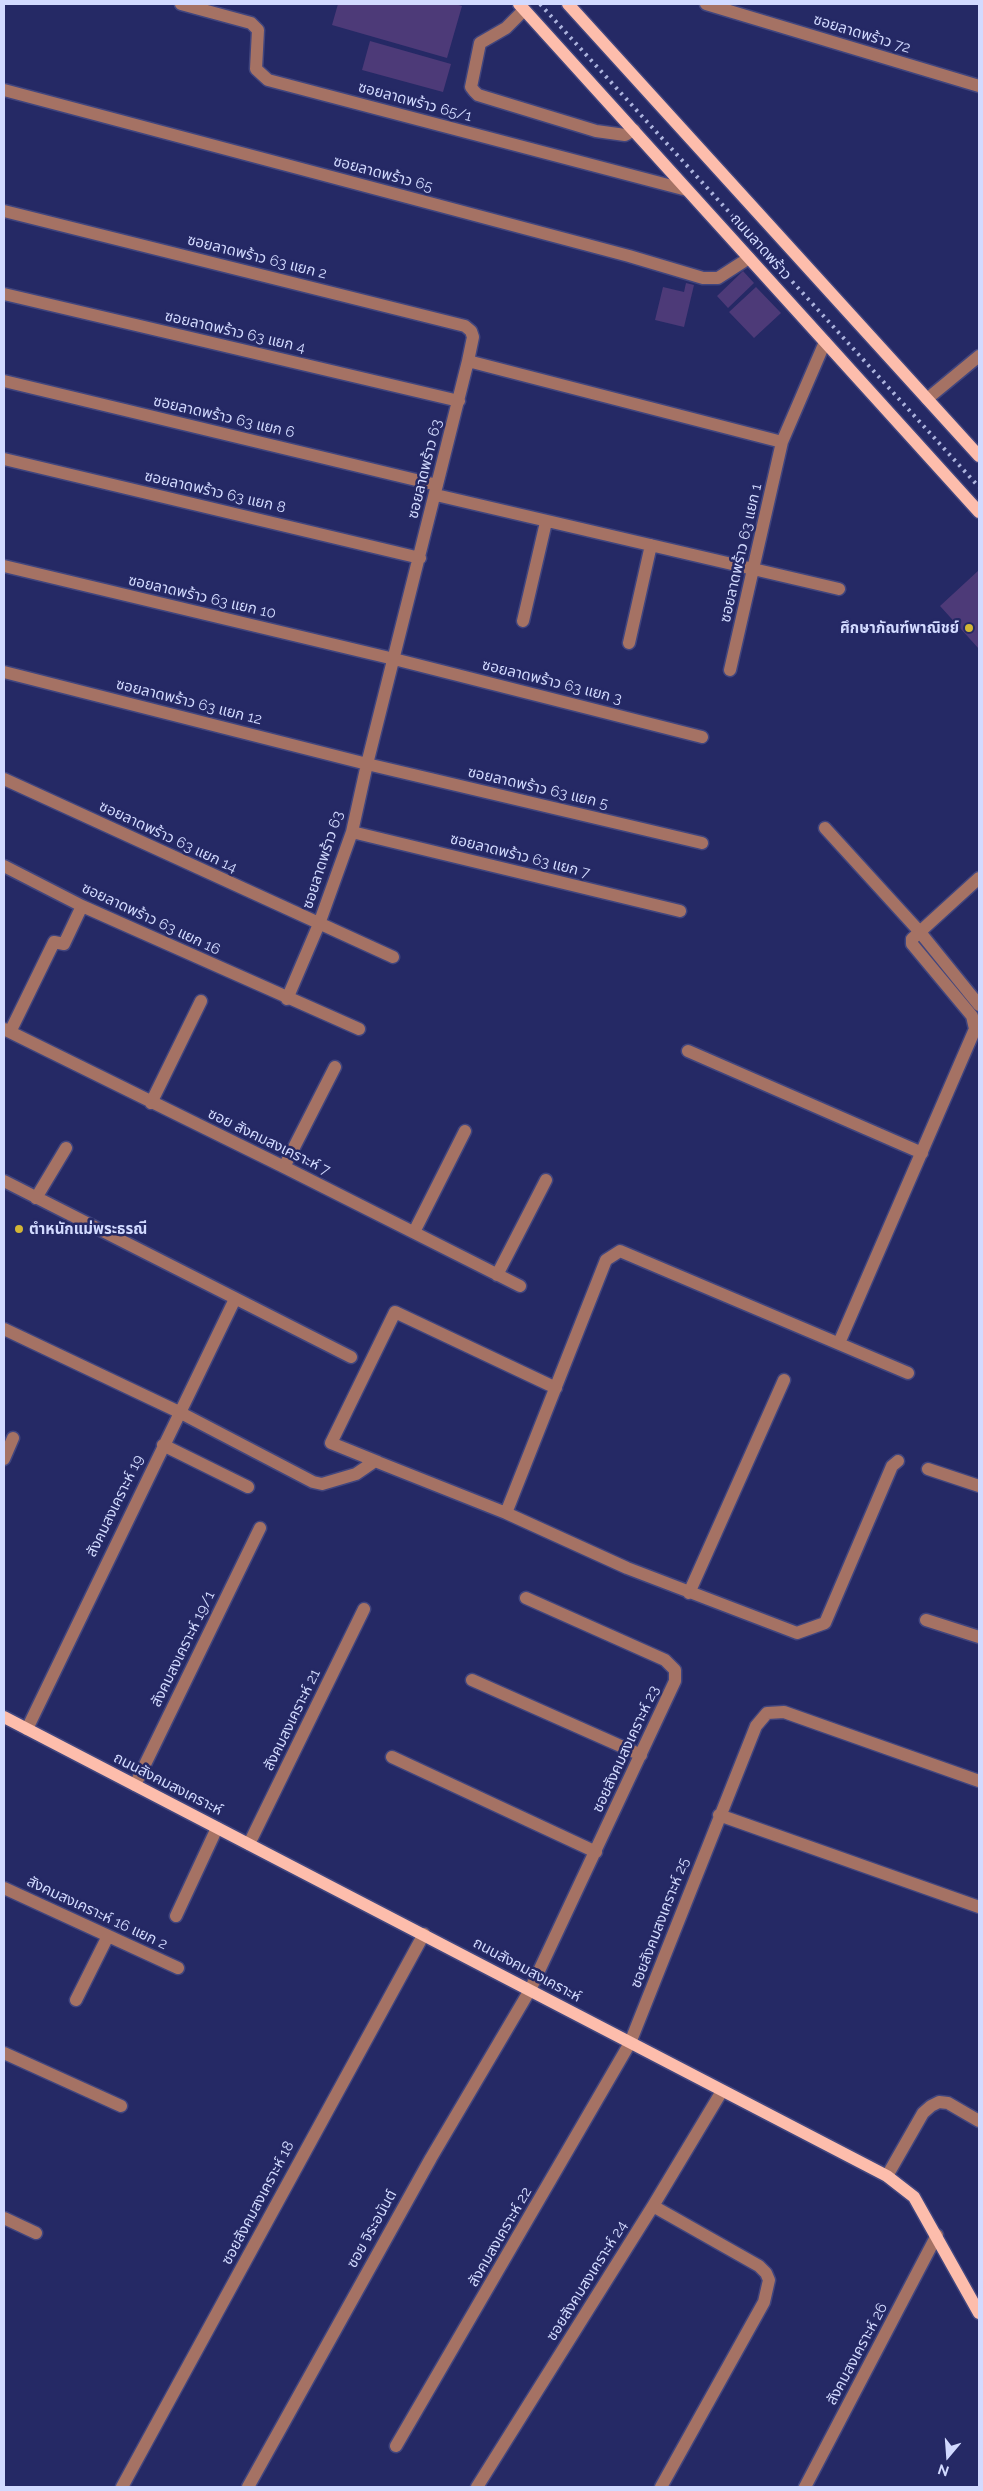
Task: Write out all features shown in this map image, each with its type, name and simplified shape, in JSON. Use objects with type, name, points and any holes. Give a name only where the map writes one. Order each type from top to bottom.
[{"type":"main road","name":"ถนนลาดพร้าว","points":[[568,4],[979,456]]},
{"type":"main road","name":"ถนนลาดพร้าว","points":[[522,7],[979,512]]},
{"type":"main road","name":"ถนนสังคมสงเคราะห์","points":[[4,1717],[887,2176],[914,2197],[979,2313]]},
{"type":"street","name":"ซอยลาดพร้าว 65/1","points":[[181,4],[250,23],[258,30],[256,69],[268,80],[687,190]]},
{"type":"street","name":"ซอยลาดพร้าว 72","points":[[706,4],[979,86]]},
{"type":"street","points":[[522,7],[506,28],[480,43],[472,87],[474,91],[478,95],[596,131],[625,135],[634,130]]},
{"type":"street","name":"ซอยลาดพร้าว 65","points":[[4,90],[620,254],[703,278],[718,278],[749,258]]},
{"type":"street","name":"ซอยลาดพร้าว 63 แยก 2","points":[[4,212],[465,326],[472,330],[473,337],[468,361]]},
{"type":"street","name":"ซอยลาดพร้าว 63 แยก 4","points":[[4,294],[459,401]]},
{"type":"street","points":[[468,361],[782,442],[825,342]]},
{"type":"street","points":[[928,399],[979,356]]},
{"type":"street","name":"ซอยลาดพร้าว 63","points":[[287,999],[319,924],[352,832],[367,764],[468,361]]},
{"type":"street","name":"ซอยลาดพร้าว 63 แยก 6","points":[[4,381],[437,490],[546,522],[839,588]]},
{"type":"street","name":"ซอยลาดพร้าว 63 แยก 1","points":[[730,670],[782,442]]},
{"type":"street","name":"ซอยลาดพร้าว 63 แยก 8","points":[[4,459],[420,558]]},
{"type":"street","points":[[523,621],[546,522]]},
{"type":"street","points":[[629,642],[651,545]]},
{"type":"street","name":"ซอยลาดพร้าว 63 แยก 10","points":[[4,566],[394,659]]},
{"type":"street","name":"ซอยลาดพร้าว 63 แยก 3","points":[[394,659],[702,737]]},
{"type":"street","name":"ซอยลาดพร้าว 63 แยก 12","points":[[4,672],[367,764]]},
{"type":"street","name":"ซอยลาดพร้าว 63 แยก 5","points":[[367,764],[702,843]]},
{"type":"street","name":"ซอยลาดพร้าว 63 แยก 14","points":[[4,779],[393,957]]},
{"type":"street","points":[[824,828],[919,930],[979,1005]]},
{"type":"street","name":"ซอยลาดพร้าว 63 แยก 7","points":[[352,832],[680,911]]},
{"type":"street","name":"ซอยลาดพร้าว 63 แยก 16","points":[[4,866],[82,906],[358,1029]]},
{"type":"street","points":[[839,1343],[975,1029],[972,1016],[912,944],[912,939],[919,930],[979,878]]},
{"type":"street","points":[[7,1031],[54,942],[64,944],[82,906]]},
{"type":"street","points":[[151,1103],[201,1001]]},
{"type":"street","name":"ซอย สังคมสงเคราะห์ 7","points":[[7,1031],[284,1167],[520,1286]]},
{"type":"street","points":[[688,1051],[922,1152]]},
{"type":"street","points":[[284,1167],[335,1067]]},
{"type":"street","points":[[414,1232],[465,1131]]},
{"type":"street","points":[[36,1198],[66,1148]]},
{"type":"street","points":[[497,1275],[546,1180]]},
{"type":"street","points":[[4,1181],[351,1356]]},
{"type":"street","points":[[506,1513],[606,1260],[620,1251],[908,1373]]},
{"type":"street","name":"สังคมสงเคราะห์ 19","points":[[27,1728],[235,1299]]},
{"type":"street","points":[[556,1388],[395,1312],[331,1443],[506,1513],[602,1557],[689,1593],[797,1633],[825,1622],[892,1466],[898,1461]]},
{"type":"street","points":[[4,1330],[179,1412],[313,1482],[322,1484],[356,1474],[375,1461],[378,1462]]},
{"type":"street","points":[[689,1593],[784,1380]]},
{"type":"street","points":[[4,1459],[13,1438]]},
{"type":"street","points":[[163,1445],[248,1487]]},
{"type":"street","points":[[928,1469],[979,1486]]},
{"type":"street","name":"สังคมสงเคราะห์ 19/1","points":[[135,1785],[260,1528]]},
{"type":"street","name":"ซอยสังคมสงเคราะห์ 23","points":[[526,1598],[665,1660],[675,1670],[675,1681],[530,1990]]},
{"type":"street","name":"สังคมสงเคราะห์ 21","points":[[249,1844],[364,1609]]},
{"type":"street","points":[[926,1620],[979,1637]]},
{"type":"street","points":[[472,1680],[641,1755]]},
{"type":"street","name":"ซอยสังคมสงเคราะห์ 25","points":[[630,2043],[719,1815],[756,1726],[767,1713],[784,1712],[979,1782]]},
{"type":"street","points":[[392,1756],[596,1852]]},
{"type":"street","points":[[719,1815],[979,1907]]},
{"type":"street","points":[[176,1916],[217,1828]]},
{"type":"street","name":"สังคมสงเคราะห์ 16 แยก 2","points":[[4,1888],[178,1968]]},
{"type":"street","name":"ซอยสังคมสงเคราะห์ 18","points":[[122,2487],[424,1934]]},
{"type":"street","points":[[76,2000],[108,1936]]},
{"type":"street","name":"ซอย จิระอนันต์","points":[[248,2487],[417,2182],[530,1990]]},
{"type":"street","name":"สังคมสงเคราะห์ 22","points":[[396,2446],[630,2043]]},
{"type":"street","points":[[4,2053],[121,2106]]},
{"type":"street","name":"ซอยสังคมสงเคราะห์ 24","points":[[478,2487],[653,2206],[722,2091]]},
{"type":"street","points":[[887,2176],[923,2113],[931,2106],[939,2102],[948,2103],[979,2121]]},
{"type":"street","points":[[653,2206],[759,2266],[766,2272],[769,2280],[764,2302],[661,2487]]},
{"type":"street","points":[[4,2218],[36,2233]]},
{"type":"street","name":"สังคมสงเคราะห์ 26","points":[[805,2487],[937,2235]]},
{"type":"building","points":[[338,4],[455,4],[462,6],[447,58],[332,25]]},
{"type":"building","points":[[370,41],[451,64],[443,92],[362,70]]},
{"type":"building","points":[[743,271],[754,283],[728,308],[717,296]]},
{"type":"building","points":[[686,283],[694,285],[684,327],[655,320],[663,287],[684,292]]},
{"type":"building","points":[[756,287],[781,313],[754,338],[729,312]]},
{"type":"building","name":"ศึกษาภัณฑ์พาณิชย์","points":[[979,570],[979,649],[940,606]]},
{"type":"railway","points":[[540,4],[979,487]]},
{"type":"place","name":"ศึกษาภัณฑ์พาณิชย์","points":[[969,628]]},
{"type":"place","name":"ตำหนักแม่พระธรณี","points":[[19,1229]]}]
